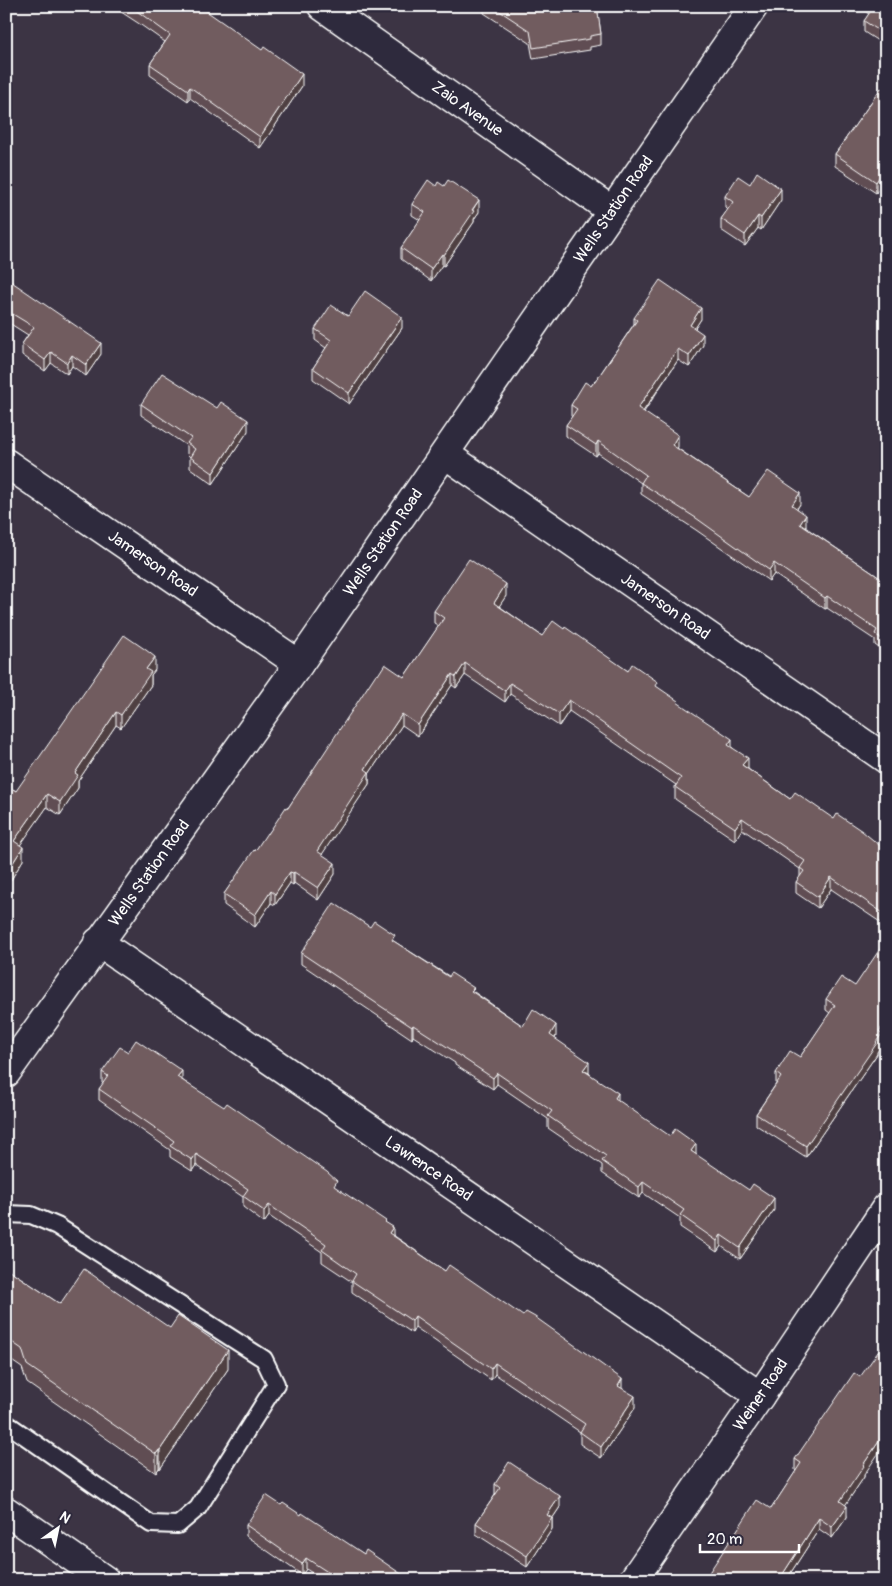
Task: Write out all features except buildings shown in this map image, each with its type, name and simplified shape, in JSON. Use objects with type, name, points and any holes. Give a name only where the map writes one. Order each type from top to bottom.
[{"type":"street","name":"Zaio Avenue","points":[[322,6],[612,211]]},
{"type":"street","name":"Wells Station Road","points":[[6,1073],[98,942],[299,664],[754,6]]},
{"type":"street","name":"Jamerson Road","points":[[445,454],[886,759]]},
{"type":"street","name":"Jamerson Road","points":[[6,462],[299,664]]},
{"type":"street","name":"Lawrence Road","points":[[98,942],[760,1396]]},
{"type":"street","name":"Weiner Road","points":[[633,1580],[760,1396],[886,1208]]},
{"type":"street","points":[[6,1511],[105,1580]]},
{"type":"lane","points":[[6,1214],[31,1215],[57,1226],[264,1358],[276,1384],[198,1508],[178,1525],[150,1524],[6,1423]]}]
